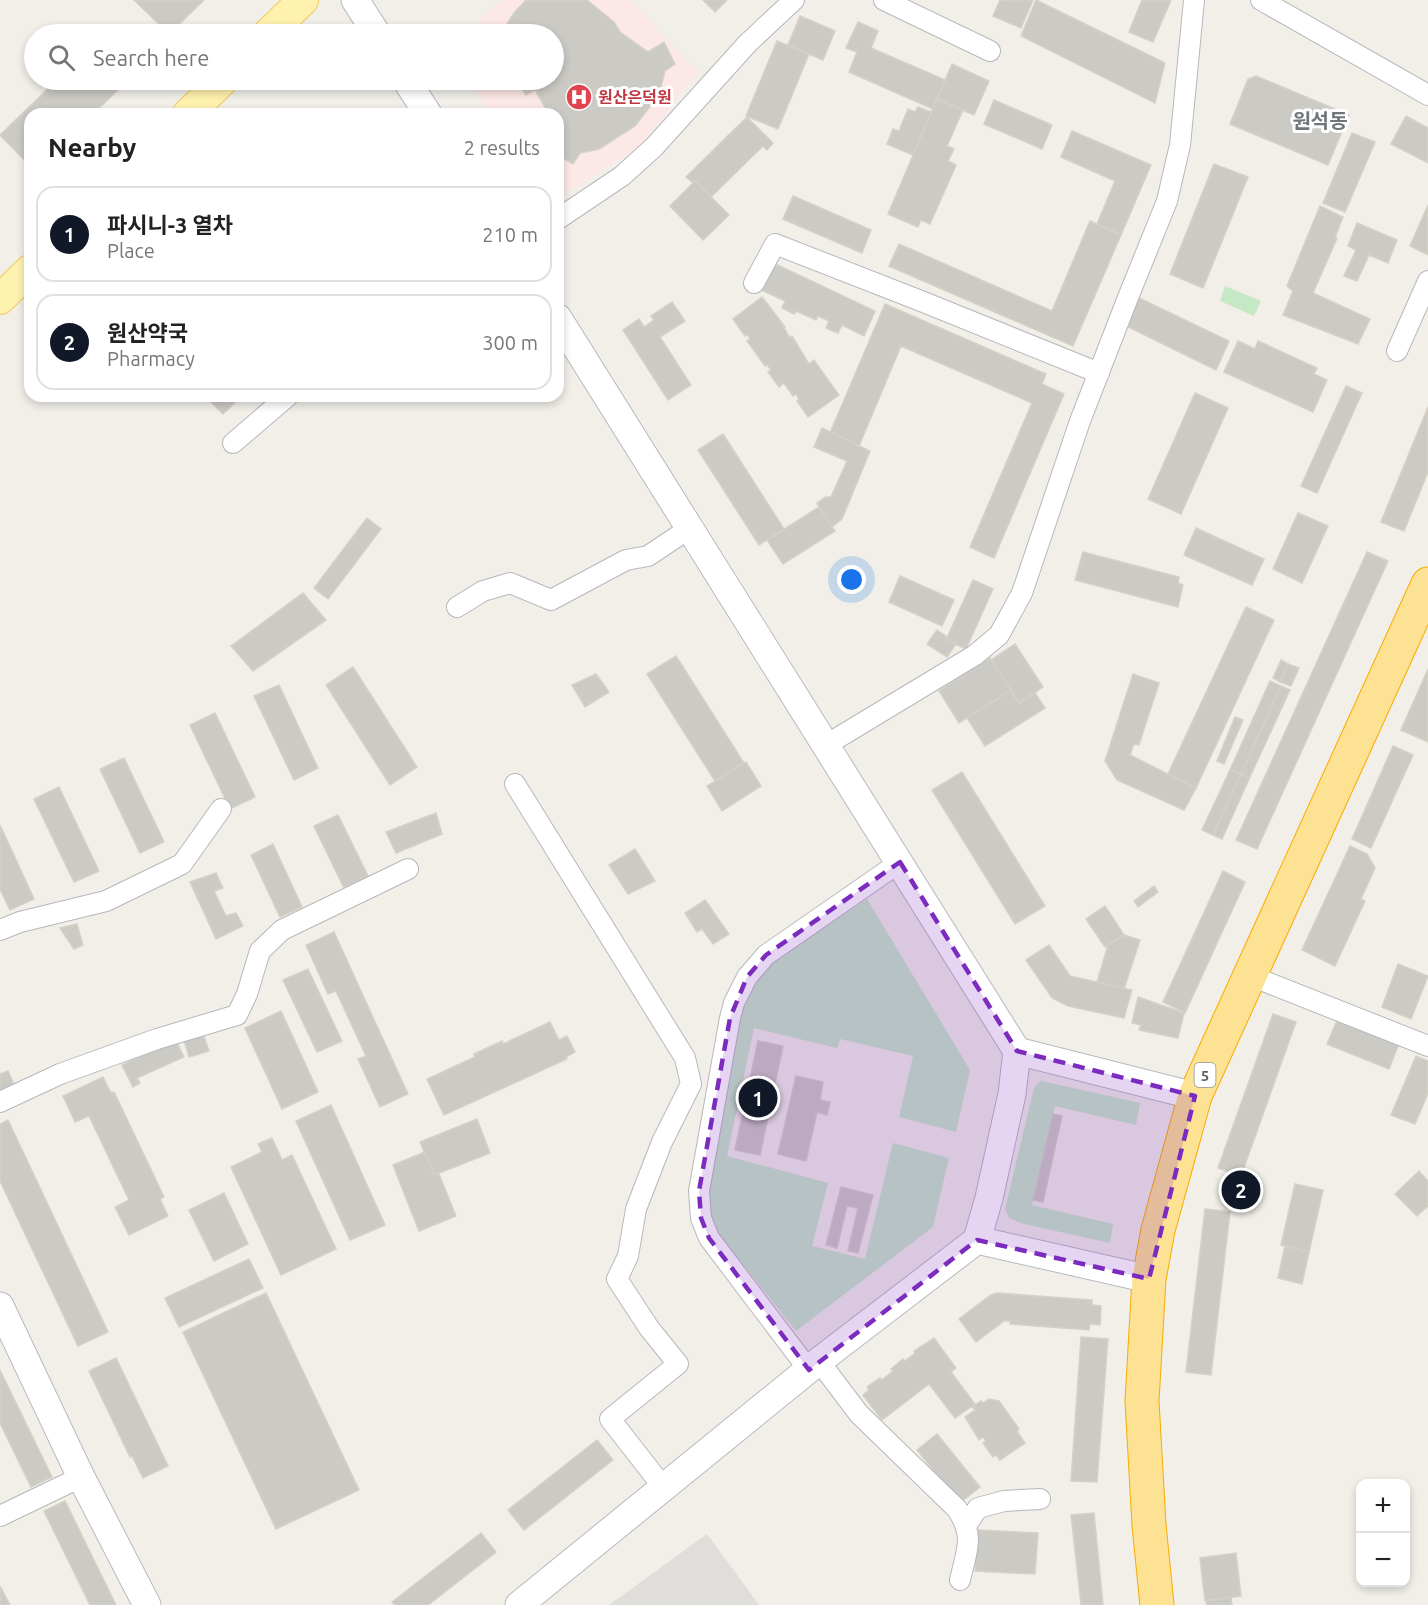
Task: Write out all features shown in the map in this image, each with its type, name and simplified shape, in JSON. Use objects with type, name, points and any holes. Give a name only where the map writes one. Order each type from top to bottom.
[{"type":"highway","name":"5","points":[[1157,1605],[1149,1525],[1142,1401],[1149,1279],[1158,1230],[1195,1096],[1428,584]]},
{"type":"main road","points":[[278,24],[303,0]]},
{"type":"main road","points":[[355,0],[371,24]]},
{"type":"main road","points":[[194,108],[213,90]]},
{"type":"main road","points":[[412,90],[424,108]]},
{"type":"main road","points":[[0,299],[24,276]]},
{"type":"main road","points":[[519,1605],[814,1365],[977,1240],[989,1198],[1012,1094],[1017,1051],[564,328]]},
{"type":"main road","points":[[1017,1051],[1195,1096]]},
{"type":"main road","points":[[977,1240],[1149,1279]]},
{"type":"main road","points":[[0,1306],[81,1478],[147,1605]]},
{"type":"street","points":[[564,215],[622,176],[654,147],[748,44],[794,0]]},
{"type":"street","points":[[884,0],[990,51]]},
{"type":"street","points":[[826,746],[975,655],[999,635],[1022,593],[1099,373],[1167,201],[1180,145],[1194,0]]},
{"type":"street","points":[[1261,0],[1428,95]]},
{"type":"street","points":[[754,283],[775,244],[1099,373]]},
{"type":"street","points":[[1397,351],[1428,282]]},
{"type":"street","points":[[233,443],[281,402]]},
{"type":"street","points":[[457,606],[483,591],[510,583],[551,600],[626,560],[648,556],[690,528]]},
{"type":"street","points":[[515,784],[685,1058],[691,1084],[662,1142],[636,1209],[628,1256],[617,1279],[649,1328],[678,1364],[610,1419],[663,1487]]},
{"type":"street","points":[[0,930],[20,922],[106,901],[182,864],[221,809]]},
{"type":"street","points":[[900,862],[766,956],[747,977],[734,1003],[730,1018],[699,1191],[701,1218],[710,1238],[814,1365],[859,1414],[957,1509],[967,1524],[968,1543],[960,1580]]},
{"type":"street","points":[[0,1102],[60,1074],[157,1039],[237,1015],[247,994],[260,951],[282,930],[408,868]]},
{"type":"street","points":[[1251,976],[1428,1046]]},
{"type":"street","points":[[0,1516],[81,1478]]},
{"type":"street","points":[[967,1524],[978,1508],[1004,1500],[1040,1499]]},
{"type":"highlighted area","points":[[900,862],[1017,1051],[1195,1096],[1149,1279],[977,1240],[809,1370],[709,1238],[701,1218],[699,1191],[730,1018],[747,977],[766,955]]},
{"type":"shaded area","name":"원산은덕원","points":[[502,0],[630,0],[698,72],[639,147],[564,194],[564,108],[487,108],[474,90],[564,90],[564,24],[475,24]]},
{"type":"shaded area","points":[[707,1534],[759,1605],[609,1605]]},
{"type":"green space","points":[[1225,286],[1261,301],[1254,316],[1220,301]]},
{"type":"green space","points":[[867,899],[970,1070],[956,1132],[899,1117],[913,1056],[840,1039],[837,1048],[754,1028],[727,1156],[828,1183],[812,1246],[865,1259],[893,1143],[949,1158],[933,1227],[796,1331],[718,1233],[710,1218],[706,1191],[739,1008],[757,978],[773,961]]},
{"type":"green space","points":[[1042,1081],[1140,1103],[1136,1125],[1055,1106],[1032,1205],[1113,1224],[1110,1243],[1020,1223],[1009,1218],[1005,1209],[1034,1088]]},
{"type":"building","points":[[134,0],[204,0],[179,24],[159,24]]},
{"type":"building","points":[[526,0],[587,0],[614,22],[620,32],[648,52],[664,42],[675,64],[665,71],[659,95],[635,126],[599,149],[580,153],[573,164],[564,159],[564,108],[546,108],[535,90],[564,90],[564,24],[507,24]]},
{"type":"building","points":[[703,0],[727,0],[715,12]]},
{"type":"building","points":[[1000,0],[1033,0],[1021,28],[993,16]]},
{"type":"building","points":[[1036,0],[1165,63],[1155,103],[1021,36]]},
{"type":"building","points":[[1142,0],[1171,0],[1153,42],[1129,32]]},
{"type":"building","points":[[800,16],[835,31],[823,60],[788,45]]},
{"type":"building","points":[[858,22],[878,31],[871,48],[945,80],[933,109],[849,72],[857,52],[846,48]]},
{"type":"building","points":[[777,41],[809,54],[778,129],[746,116]]},
{"type":"building","points":[[952,64],[989,81],[974,115],[937,99]]},
{"type":"building","points":[[1256,76],[1349,115],[1328,165],[1230,124],[1248,79]]},
{"type":"building","points":[[47,90],[118,90],[99,108],[28,108]]},
{"type":"building","points":[[523,90],[535,90],[526,95]]},
{"type":"building","points":[[937,99],[963,110],[947,146],[954,149],[948,161],[956,165],[930,224],[921,220],[918,227],[888,214]]},
{"type":"building","points":[[994,100],[1052,125],[1042,149],[984,124]]},
{"type":"building","points":[[918,107],[931,112],[913,155],[887,144],[893,129],[899,131],[908,109],[915,112]]},
{"type":"building","points":[[24,112],[24,160],[0,135]]},
{"type":"building","points":[[1406,116],[1428,128],[1428,163],[1391,144]]},
{"type":"building","points":[[747,117],[773,143],[767,150],[763,146],[711,197],[695,181],[693,183],[686,177]]},
{"type":"building","points":[[1072,131],[1151,165],[1121,235],[1097,224],[1115,181],[1061,157]]},
{"type":"building","points":[[1352,133],[1375,142],[1345,212],[1323,203]]},
{"type":"building","points":[[1214,164],[1248,177],[1203,288],[1170,274]]},
{"type":"building","points":[[695,181],[729,215],[703,240],[670,206]]},
{"type":"building","points":[[793,196],[871,230],[862,253],[783,219]]},
{"type":"building","points":[[1428,205],[1428,255],[1410,246]]},
{"type":"building","points":[[1320,206],[1343,217],[1335,237],[1337,238],[1313,293],[1370,319],[1358,344],[1283,315],[1293,291],[1287,286]]},
{"type":"building","points":[[1090,221],[1121,235],[1073,346],[889,266],[899,244],[1052,311]]},
{"type":"building","points":[[1357,223],[1397,240],[1388,263],[1369,255],[1357,281],[1344,276],[1356,250],[1348,246]]},
{"type":"building","points":[[767,260],[875,311],[864,336],[842,325],[838,333],[826,328],[829,321],[818,316],[816,320],[796,311],[794,314],[782,308],[785,301],[755,287]]},
{"type":"building","points":[[762,297],[785,327],[790,338],[792,336],[809,364],[814,360],[839,395],[808,417],[797,401],[799,399],[796,394],[793,396],[784,383],[779,387],[768,372],[771,370],[767,365],[765,366],[747,341],[750,339],[747,334],[745,336],[733,319]]},
{"type":"building","points":[[1137,297],[1229,341],[1216,370],[1124,325]]},
{"type":"building","points":[[672,302],[685,321],[660,337],[691,385],[668,400],[623,330],[639,319],[644,327],[654,320],[651,316]]},
{"type":"building","points":[[885,304],[1046,374],[1042,384],[1064,394],[994,558],[970,547],[1032,403],[901,346],[859,446],[830,433]]},
{"type":"building","points":[[1238,341],[1255,349],[1258,341],[1317,368],[1314,374],[1327,380],[1313,412],[1224,372]]},
{"type":"building","points":[[1346,386],[1362,393],[1317,493],[1301,486]]},
{"type":"building","points":[[1195,393],[1228,408],[1181,514],[1148,499]]},
{"type":"building","points":[[211,402],[236,402],[223,414]]},
{"type":"building","points":[[1428,407],[1428,472],[1404,531],[1381,522]]},
{"type":"building","points":[[822,428],[870,451],[842,519],[832,527],[817,503],[826,497],[831,497],[847,461],[814,447]]},
{"type":"building","points":[[723,434],[784,529],[759,545],[698,450]]},
{"type":"building","points":[[819,507],[835,531],[783,564],[767,540]]},
{"type":"building","points":[[1298,513],[1328,526],[1302,583],[1273,569]]},
{"type":"building","points":[[367,518],[381,529],[328,599],[314,588]]},
{"type":"building","points":[[1196,528],[1264,559],[1252,585],[1184,555]]},
{"type":"building","points":[[1083,552],[1179,577],[1178,583],[1183,585],[1178,607],[1075,580]]},
{"type":"building","points":[[1367,552],[1388,561],[1257,849],[1236,840]]},
{"type":"building","points":[[900,576],[954,600],[942,626],[889,602]]},
{"type":"building","points":[[973,580],[993,589],[966,649],[946,640]]},
{"type":"building","points":[[303,593],[326,620],[253,671],[231,646]]},
{"type":"building","points":[[1246,607],[1274,620],[1196,788],[1168,774]]},
{"type":"building","points":[[937,630],[947,637],[946,640],[956,644],[947,657],[927,644]]},
{"type":"building","points":[[1015,644],[1043,687],[1019,703],[991,660]]},
{"type":"building","points":[[676,656],[744,763],[715,781],[647,674]]},
{"type":"building","points":[[990,658],[1011,690],[959,723],[939,691]]},
{"type":"building","points":[[1281,660],[1288,664],[1280,682],[1273,678]]},
{"type":"building","points":[[1288,664],[1299,668],[1291,686],[1280,682]]},
{"type":"building","points":[[353,667],[417,767],[390,785],[326,685]]},
{"type":"building","points":[[1428,669],[1428,742],[1401,730]]},
{"type":"building","points":[[596,674],[609,692],[585,707],[572,685]]},
{"type":"building","points":[[1133,674],[1159,683],[1139,745],[1134,744],[1130,755],[1196,788],[1184,810],[1117,780],[1105,761]]},
{"type":"building","points":[[1270,681],[1281,686],[1241,774],[1230,770]]},
{"type":"building","points":[[279,685],[318,768],[294,780],[254,696]]},
{"type":"building","points":[[1281,686],[1290,690],[1249,779],[1241,774]]},
{"type":"building","points":[[1011,690],[1019,703],[1035,693],[1045,708],[985,746],[967,718]]},
{"type":"building","points":[[215,713],[255,797],[230,809],[190,725]]},
{"type":"building","points":[[1235,717],[1243,720],[1224,764],[1217,761]]},
{"type":"building","points":[[1393,746],[1413,755],[1371,848],[1352,839]]},
{"type":"building","points":[[124,758],[164,842],[140,853],[100,769]]},
{"type":"building","points":[[746,762],[761,786],[722,811],[707,786]]},
{"type":"building","points":[[1230,770],[1241,774],[1213,835],[1202,830]]},
{"type":"building","points":[[962,772],[1045,906],[1015,924],[932,790]]},
{"type":"building","points":[[1241,774],[1249,779],[1222,839],[1213,835]]},
{"type":"building","points":[[59,787],[99,871],[74,882],[34,799]]},
{"type":"building","points":[[436,813],[442,834],[396,853],[386,832]]},
{"type":"building","points":[[338,815],[368,876],[344,888],[314,826]]},
{"type":"building","points":[[0,825],[34,899],[10,910],[0,889]]},
{"type":"building","points":[[273,844],[302,907],[280,917],[251,855]]},
{"type":"building","points":[[1350,846],[1367,854],[1375,868],[1361,899],[1365,901],[1335,966],[1302,950]]},
{"type":"building","points":[[635,849],[655,881],[628,894],[609,865]]},
{"type":"building","points":[[1223,871],[1245,882],[1185,1013],[1163,1002]]},
{"type":"building","points":[[216,873],[223,888],[214,891],[226,916],[236,913],[243,926],[216,939],[190,882]]},
{"type":"building","points":[[1154,886],[1158,892],[1138,907],[1134,901]]},
{"type":"building","points":[[705,900],[729,934],[713,944],[702,929],[697,932],[685,913]]},
{"type":"building","points":[[1105,906],[1124,935],[1105,947],[1086,919]]},
{"type":"building","points":[[77,924],[83,945],[74,949],[60,928]]},
{"type":"building","points":[[334,932],[408,1094],[380,1107],[358,1059],[366,1056],[336,991],[328,994],[306,945]]},
{"type":"building","points":[[1124,935],[1140,940],[1124,989],[1097,982],[1108,945]]},
{"type":"building","points":[[1049,945],[1070,976],[1132,990],[1124,1018],[1068,1006],[1052,998],[1026,960]]},
{"type":"building","points":[[1398,964],[1428,976],[1411,1019],[1382,1007]]},
{"type":"building","points":[[308,969],[342,1041],[317,1052],[283,980]]},
{"type":"building","points":[[1138,997],[1184,1013],[1178,1038],[1139,1030],[1141,1025],[1132,1023]]},
{"type":"building","points":[[281,1011],[318,1092],[282,1109],[245,1028]]},
{"type":"building","points":[[1273,1014],[1296,1022],[1241,1176],[1218,1168]]},
{"type":"building","points":[[1339,1016],[1400,1041],[1389,1069],[1327,1044]]},
{"type":"building","points":[[550,1022],[559,1040],[567,1036],[575,1052],[566,1057],[567,1059],[444,1115],[427,1079],[475,1057],[474,1054],[502,1041],[503,1044]]},
{"type":"building","points":[[203,1034],[209,1051],[189,1057],[184,1040]]},
{"type":"building","points":[[175,1039],[184,1057],[137,1078],[140,1083],[133,1087],[122,1065]]},
{"type":"building","points":[[758,1041],[783,1046],[760,1155],[735,1150]]},
{"type":"building","points":[[1416,1056],[1428,1061],[1428,1093],[1415,1124],[1391,1115]]},
{"type":"building","points":[[8,1071],[16,1089],[0,1097],[0,1074]]},
{"type":"building","points":[[796,1076],[823,1082],[820,1100],[830,1102],[827,1115],[817,1112],[806,1161],[778,1154]]},
{"type":"building","points":[[103,1077],[111,1093],[114,1092],[164,1197],[160,1199],[168,1216],[129,1235],[115,1207],[129,1200],[89,1116],[75,1122],[63,1096]]},
{"type":"building","points":[[331,1105],[385,1225],[350,1240],[296,1121]]},
{"type":"building","points":[[1053,1114],[1062,1116],[1043,1202],[1033,1200]]},
{"type":"building","points":[[477,1119],[490,1153],[434,1175],[420,1142]]},
{"type":"building","points":[[8,1120],[108,1332],[78,1346],[0,1181],[0,1124]]},
{"type":"building","points":[[272,1138],[282,1160],[292,1155],[336,1249],[281,1275],[231,1167],[262,1152],[258,1144]]},
{"type":"building","points":[[425,1152],[434,1175],[439,1174],[456,1216],[419,1231],[393,1165]]},
{"type":"building","points":[[1419,1171],[1428,1181],[1428,1206],[1417,1216],[1395,1194]]},
{"type":"building","points":[[1295,1184],[1323,1190],[1309,1252],[1281,1245]]},
{"type":"building","points":[[841,1187],[873,1195],[858,1253],[848,1251],[858,1208],[847,1206],[837,1248],[826,1245]]},
{"type":"building","points":[[224,1193],[248,1244],[214,1261],[189,1210]]},
{"type":"building","points":[[1205,1209],[1230,1212],[1211,1375],[1186,1372]]},
{"type":"building","points":[[1285,1246],[1309,1252],[1302,1284],[1278,1278]]},
{"type":"building","points":[[249,1259],[263,1288],[179,1327],[165,1298]]},
{"type":"building","points":[[266,1293],[359,1490],[276,1529],[183,1332]]},
{"type":"building","points":[[997,1293],[1092,1300],[1092,1305],[1101,1306],[1100,1325],[1090,1324],[1089,1330],[1010,1324],[1010,1321],[1004,1321],[976,1342],[959,1319]]},
{"type":"building","points":[[1081,1337],[1108,1339],[1097,1482],[1071,1481]]},
{"type":"building","points":[[934,1338],[956,1368],[951,1372],[975,1404],[955,1418],[929,1384],[882,1420],[863,1395],[869,1390],[867,1387],[880,1378],[882,1380],[903,1359],[905,1361],[915,1353],[914,1351]]},
{"type":"building","points":[[116,1358],[168,1466],[143,1478],[132,1456],[130,1457],[89,1371]]},
{"type":"building","points":[[0,1370],[52,1477],[31,1487],[0,1423]]},
{"type":"building","points":[[989,1399],[999,1401],[1019,1429],[1017,1431],[1025,1443],[1000,1460],[996,1455],[993,1457],[983,1443],[986,1441],[983,1437],[979,1440],[965,1417],[975,1410],[972,1407]]},
{"type":"building","points":[[937,1434],[980,1487],[960,1503],[917,1450]]},
{"type":"building","points":[[597,1440],[613,1460],[524,1530],[508,1510]]},
{"type":"building","points":[[65,1501],[116,1605],[90,1605],[44,1511]]},
{"type":"building","points":[[1094,1513],[1103,1605],[1081,1605],[1071,1515]]},
{"type":"building","points":[[977,1530],[1038,1533],[1035,1574],[975,1571],[976,1561],[972,1561]]},
{"type":"building","points":[[481,1533],[496,1552],[428,1605],[395,1605],[392,1602]]},
{"type":"building","points":[[1236,1553],[1241,1596],[1205,1601],[1200,1558]]},
{"type":"building","points":[[0,1586],[10,1605],[0,1605]]},
{"type":"building","points":[[1231,1597],[1232,1605],[1207,1605],[1206,1601]]},
{"type":"place","name":"원산은덕원","points":[[579,97]]},
{"type":"place","name":"파시니-3 열차","points":[[758,1098]]},
{"type":"place","name":"원산약국","points":[[1241,1190]]},
{"type":"district","name":"원석동","points":[[1320,120]]}]
